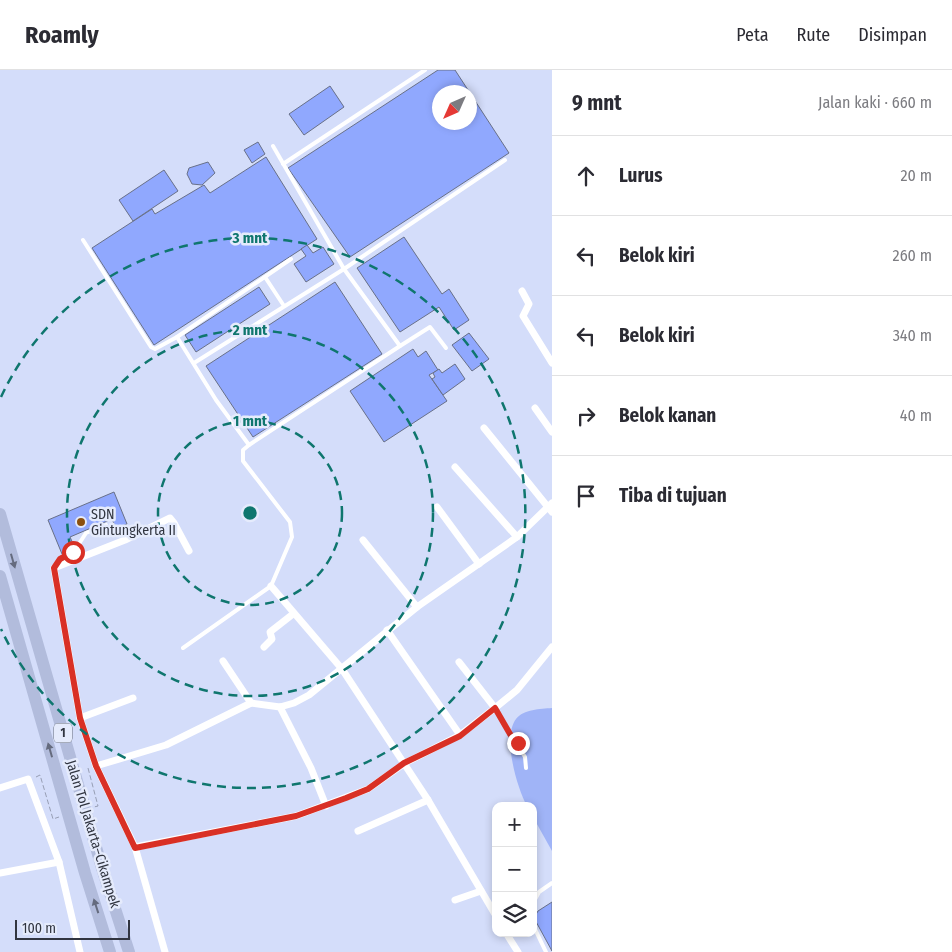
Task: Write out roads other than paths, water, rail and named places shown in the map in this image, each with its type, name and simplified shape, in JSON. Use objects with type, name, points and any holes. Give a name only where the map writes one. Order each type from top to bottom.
[{"type":"highway","name":"Jalan Tol Jakarta–Cikampek","points":[[0,514],[102,868],[129,952]]},
{"type":"highway","name":"Jalan Tol Jakarta–Cikampek","points":[[0,576],[85,873],[110,952]]},
{"type":"street","points":[[522,292],[529,304],[522,316],[552,363]]},
{"type":"street","points":[[535,408],[552,432]]},
{"type":"street","points":[[96,766],[166,745],[252,703],[280,707],[294,703],[309,695],[417,607],[517,537],[551,507],[484,428]]},
{"type":"street","points":[[455,467],[517,537]]},
{"type":"street","points":[[437,507],[479,564]]},
{"type":"street","points":[[165,952],[135,848],[96,766],[80,718],[54,568],[125,540],[170,518],[189,551]]},
{"type":"street","points":[[362,540],[417,607]]},
{"type":"street","points":[[271,586],[342,669],[428,800],[492,909]]},
{"type":"street","points":[[264,646],[272,639],[270,632],[293,614]]},
{"type":"street","points":[[387,630],[460,736]]},
{"type":"street","points":[[135,848],[296,816],[368,789],[404,763],[460,736],[518,690],[552,647]]},
{"type":"street","points":[[223,661],[252,703]]},
{"type":"street","points":[[459,662],[495,708]]},
{"type":"street","points":[[80,718],[133,698]]},
{"type":"street","points":[[280,707],[311,768],[326,806]]},
{"type":"street","points":[[0,788],[28,779],[59,862],[80,952]]},
{"type":"street","points":[[358,831],[428,800]]},
{"type":"street","points":[[0,873],[59,862]]},
{"type":"street","points":[[454,900],[481,891]]},
{"type":"street","points":[[509,937],[518,952]]},
{"type":"lane","points":[[282,164],[425,70]]},
{"type":"lane","points":[[273,146],[344,269],[400,346]]},
{"type":"lane","points":[[194,363],[344,269],[505,160]]},
{"type":"lane","points":[[83,240],[151,347],[155,349],[177,337],[291,259]]},
{"type":"lane","points":[[264,277],[284,306]]},
{"type":"lane","points":[[183,648],[271,586],[292,538],[290,522],[243,461],[243,450],[430,327],[446,348]]},
{"type":"lane","points":[[177,337],[216,400],[249,445]]},
{"type":"lane","points":[[54,568],[60,559],[75,550],[86,533],[106,524]]},
{"type":"lane","points":[[495,708],[525,757],[526,768]]},
{"type":"lane","points":[[537,896],[539,892],[552,883]]},
{"type":"lane","points":[[537,933],[546,952]]},
{"type":"place","name":"SDN Gintungkerta II","points":[[81,522]]}]
